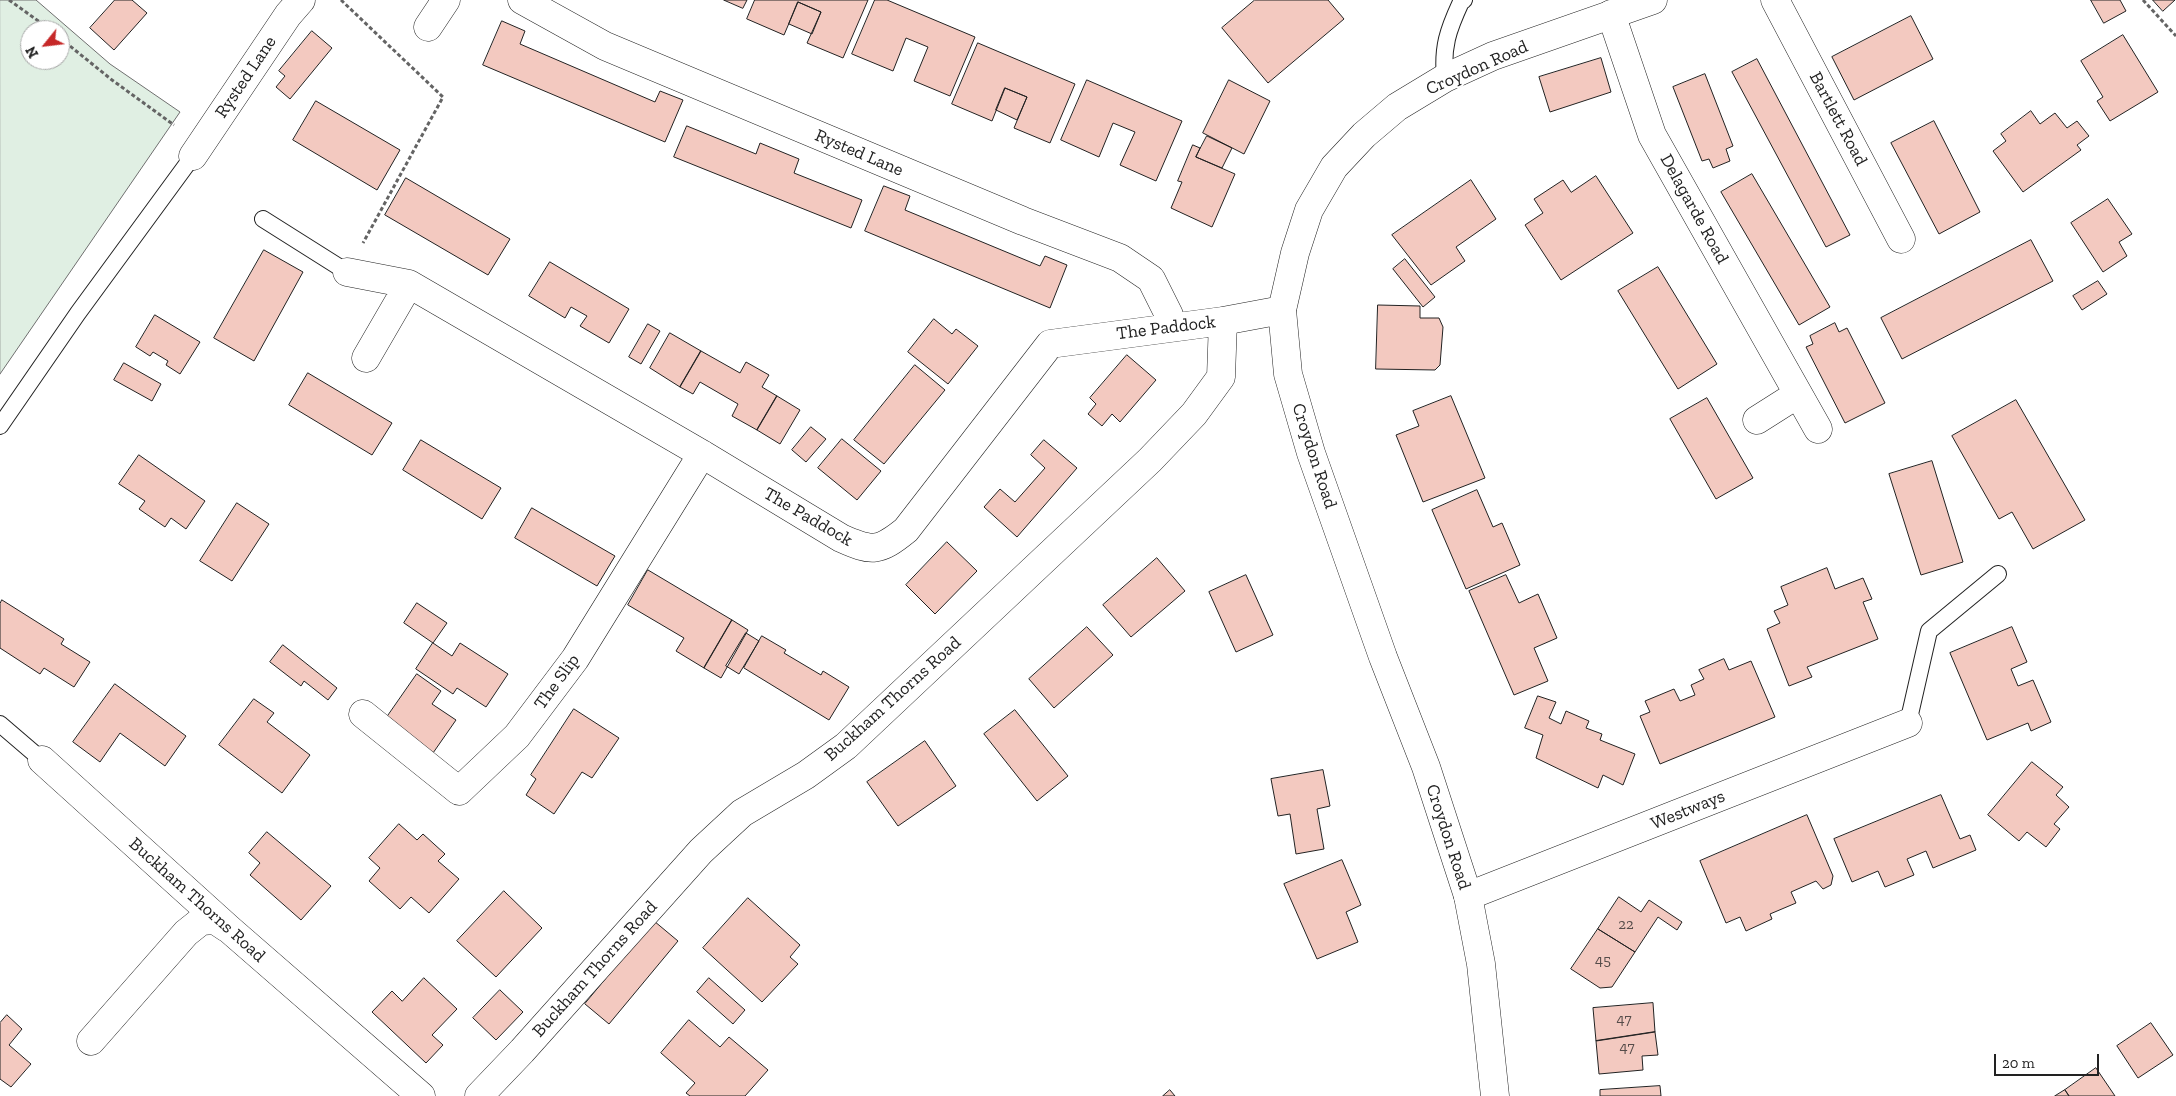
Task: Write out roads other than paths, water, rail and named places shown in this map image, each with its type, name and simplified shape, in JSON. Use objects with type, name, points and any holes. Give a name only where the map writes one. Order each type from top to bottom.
[{"type":"street","name":"Rysted Lane","points":[[198,149],[288,15],[301,0]]},
{"type":"street","points":[[428,28],[446,0]]},
{"type":"street","name":"Rysted Lane","points":[[522,0],[605,46],[1023,221],[1120,258],[1151,279],[1169,315],[1171,327]]},
{"type":"street","name":"Croydon Road","points":[[1495,1096],[1481,964],[1468,896],[1426,767],[1383,657],[1311,454],[1288,374],[1282,310],[1295,253],[1309,210],[1334,167],[1364,135],[1397,107],[1445,78],[1493,56],[1653,0]]},
{"type":"street","name":"Bartlett Road","points":[[1774,0],[1901,239]]},
{"type":"street","name":"Delagarde Road","points":[[1611,14],[1652,135],[1818,429]]},
{"type":"street","name":"The Paddock","points":[[347,272],[408,284],[702,454],[841,538],[865,549],[888,545],[906,530],[1050,344],[1223,321],[1282,310]]},
{"type":"street","points":[[366,358],[408,284]]},
{"type":"street","name":"Buckham Thorns Road","points":[[479,1096],[522,1051],[701,851],[742,813],[806,775],[846,746],[1150,460],[1194,414],[1221,377],[1223,321]]},
{"type":"street","points":[[1756,420],[1798,394]]},
{"type":"street","name":"The Slip","points":[[363,714],[459,791],[517,736],[575,659],[702,454]]},
{"type":"street","name":"Westways","points":[[1468,896],[1908,722]]},
{"type":"street","name":"Buckham Thorns Road","points":[[42,760],[229,929],[421,1096]]},
{"type":"street","points":[[91,1041],[186,933],[202,921],[215,920],[229,929]]},
{"type":"lane","points":[[1445,78],[1443,58],[1447,32],[1461,2],[1464,0]]},
{"type":"lane","points":[[0,426],[78,313],[198,149]]},
{"type":"lane","points":[[263,218],[347,272]]},
{"type":"lane","points":[[1908,722],[1929,631],[1998,574]]},
{"type":"lane","points":[[0,724],[42,760]]}]
